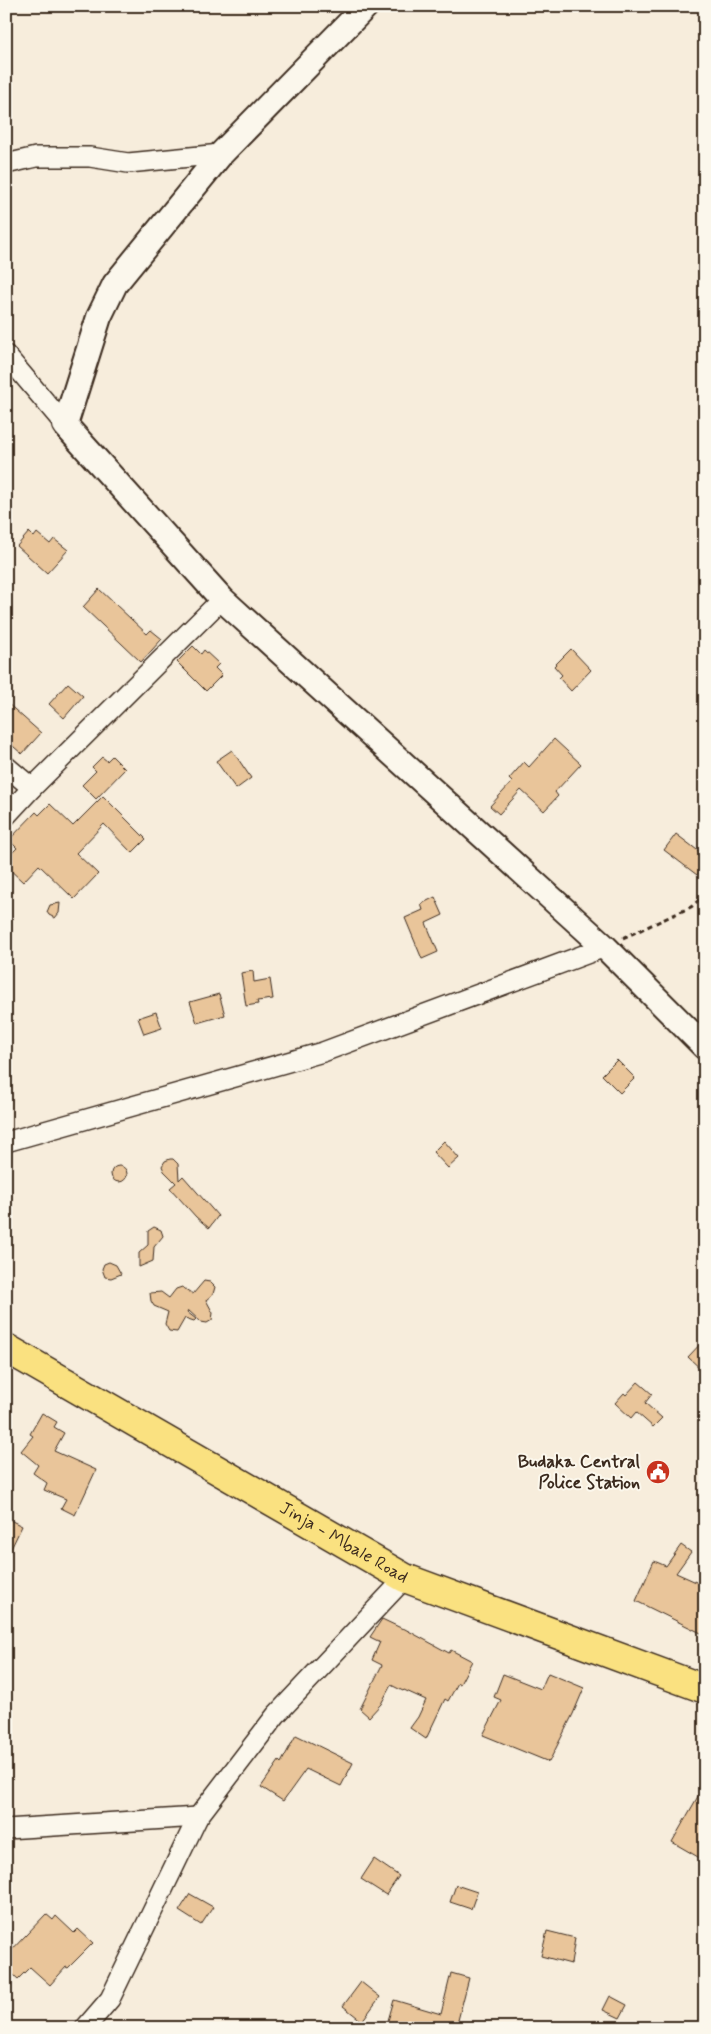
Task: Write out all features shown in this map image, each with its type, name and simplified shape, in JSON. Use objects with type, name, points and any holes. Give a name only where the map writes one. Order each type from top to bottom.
[{"type":"main road","name":"Jinja - Mbale Road","points":[[6,1348],[406,1578],[705,1689]]},
{"type":"street","points":[[65,425],[99,317],[115,284],[221,154],[366,6]]},
{"type":"street","points":[[6,164],[36,157],[90,158],[128,164],[221,154]]},
{"type":"street","points":[[6,355],[65,425],[222,599],[605,946],[705,1047]]},
{"type":"street","points":[[6,816],[222,599]]},
{"type":"street","points":[[6,766],[32,788]]},
{"type":"street","points":[[6,1142],[323,1052],[605,946]]},
{"type":"street","points":[[85,2028],[110,1999],[198,1817],[276,1715],[406,1578]]},
{"type":"street","points":[[6,1829],[198,1817]]},
{"type":"path","points":[[605,946],[691,907],[705,895]]},
{"type":"building","points":[[29,532],[34,537],[37,533],[50,544],[54,539],[68,550],[47,573],[17,546]]},
{"type":"building","points":[[99,589],[147,634],[151,630],[162,639],[141,662],[83,607]]},
{"type":"building","points":[[193,646],[201,654],[204,650],[219,664],[215,668],[222,675],[206,691],[177,662]]},
{"type":"building","points":[[571,649],[591,670],[571,691],[559,678],[562,675],[554,666]]},
{"type":"building","points":[[68,683],[83,696],[64,718],[49,704]]},
{"type":"building","points":[[6,702],[41,733],[22,754],[6,740]]},
{"type":"building","points":[[554,739],[581,764],[555,792],[558,796],[544,811],[521,790],[499,814],[490,806],[512,782],[509,779],[524,762],[529,767]]},
{"type":"building","points":[[232,750],[251,778],[236,789],[216,761]]},
{"type":"building","points":[[112,756],[125,769],[96,799],[82,785],[96,771],[92,767],[102,757],[107,761]]},
{"type":"building","points":[[103,796],[146,839],[132,853],[104,824],[76,853],[98,874],[74,899],[39,865],[23,882],[6,866],[6,859],[17,848],[9,840],[36,812],[39,815],[50,804],[73,826]]},
{"type":"building","points":[[676,834],[705,856],[705,864],[697,875],[664,850]]},
{"type":"building","points":[[435,897],[443,915],[426,923],[438,952],[422,959],[405,918],[423,910],[421,904]]},
{"type":"building","points":[[60,903],[59,913],[55,918],[49,915],[47,912],[50,905]]},
{"type":"building","points":[[253,971],[254,982],[270,979],[273,999],[257,1001],[258,1004],[246,1006],[241,973]]},
{"type":"building","points":[[219,994],[225,1015],[197,1023],[190,1002]]},
{"type":"building","points":[[156,1012],[162,1028],[144,1034],[138,1018]]},
{"type":"building","points":[[617,1060],[635,1078],[620,1093],[602,1075]]},
{"type":"building","points":[[444,1141],[459,1158],[448,1168],[433,1152]]},
{"type":"building","points":[[173,1159],[178,1164],[179,1180],[183,1176],[218,1216],[209,1228],[196,1217],[170,1188],[176,1183],[164,1171],[162,1166],[165,1161]]},
{"type":"building","points":[[119,1166],[125,1168],[127,1174],[125,1180],[119,1182],[113,1180],[111,1174],[113,1168]]},
{"type":"building","points":[[154,1227],[161,1230],[163,1236],[154,1247],[153,1261],[139,1267],[139,1253],[148,1245],[148,1231]]},
{"type":"building","points":[[109,1262],[116,1265],[121,1274],[111,1278],[105,1277],[102,1269],[104,1264]]},
{"type":"building","points":[[204,1281],[210,1282],[215,1287],[213,1294],[206,1300],[213,1313],[212,1320],[207,1323],[201,1322],[188,1310],[187,1312],[196,1319],[194,1321],[185,1318],[177,1332],[169,1331],[165,1324],[168,1312],[154,1306],[150,1293],[161,1292],[169,1298],[176,1289],[182,1287],[193,1294]]},
{"type":"building","points":[[705,1339],[705,1373],[688,1357]]},
{"type":"building","points":[[638,1382],[652,1394],[645,1403],[662,1418],[653,1427],[636,1412],[631,1418],[615,1403],[624,1393],[626,1395]]},
{"type":"building","points":[[42,1413],[57,1422],[54,1427],[64,1433],[54,1451],[96,1470],[75,1515],[61,1508],[66,1499],[44,1490],[47,1483],[33,1473],[38,1465],[21,1451],[33,1436],[30,1434]]},
{"type":"building","points":[[6,1518],[22,1526],[6,1559]]},
{"type":"building","points":[[681,1545],[691,1552],[676,1573],[705,1586],[705,1635],[636,1601],[654,1561],[666,1566]]},
{"type":"building","points":[[382,1619],[449,1653],[451,1650],[472,1661],[460,1684],[458,1683],[448,1701],[445,1699],[426,1739],[410,1728],[426,1700],[404,1690],[391,1685],[381,1704],[369,1717],[360,1709],[382,1665],[372,1660],[380,1642],[370,1637]]},
{"type":"building","points":[[548,1673],[584,1688],[549,1762],[483,1735],[501,1700],[494,1697],[503,1674],[541,1689]]},
{"type":"building","points":[[296,1735],[353,1763],[341,1786],[306,1769],[283,1801],[261,1787],[279,1761],[281,1763]]},
{"type":"building","points":[[705,1784],[705,1861],[672,1842]]},
{"type":"building","points":[[374,1859],[399,1876],[386,1895],[361,1879]]},
{"type":"building","points":[[456,1885],[477,1892],[471,1909],[450,1902]]},
{"type":"building","points":[[190,1894],[213,1907],[201,1925],[179,1911]]},
{"type":"building","points":[[46,1914],[53,1920],[56,1916],[74,1933],[78,1929],[93,1943],[68,1968],[66,1967],[50,1985],[30,1967],[18,1979],[6,1968],[6,1956]]},
{"type":"building","points":[[547,1931],[575,1938],[571,1964],[541,1956]]},
{"type":"building","points":[[451,1973],[469,1978],[456,2028],[398,2028],[387,2024],[394,2000],[441,2014]]},
{"type":"building","points":[[361,1982],[380,1997],[362,2021],[343,2006]]},
{"type":"building","points":[[610,1996],[627,2005],[620,2018],[603,2010]]},
{"type":"place","name":"Budaka Central Police Station","points":[[658,1472]]}]
